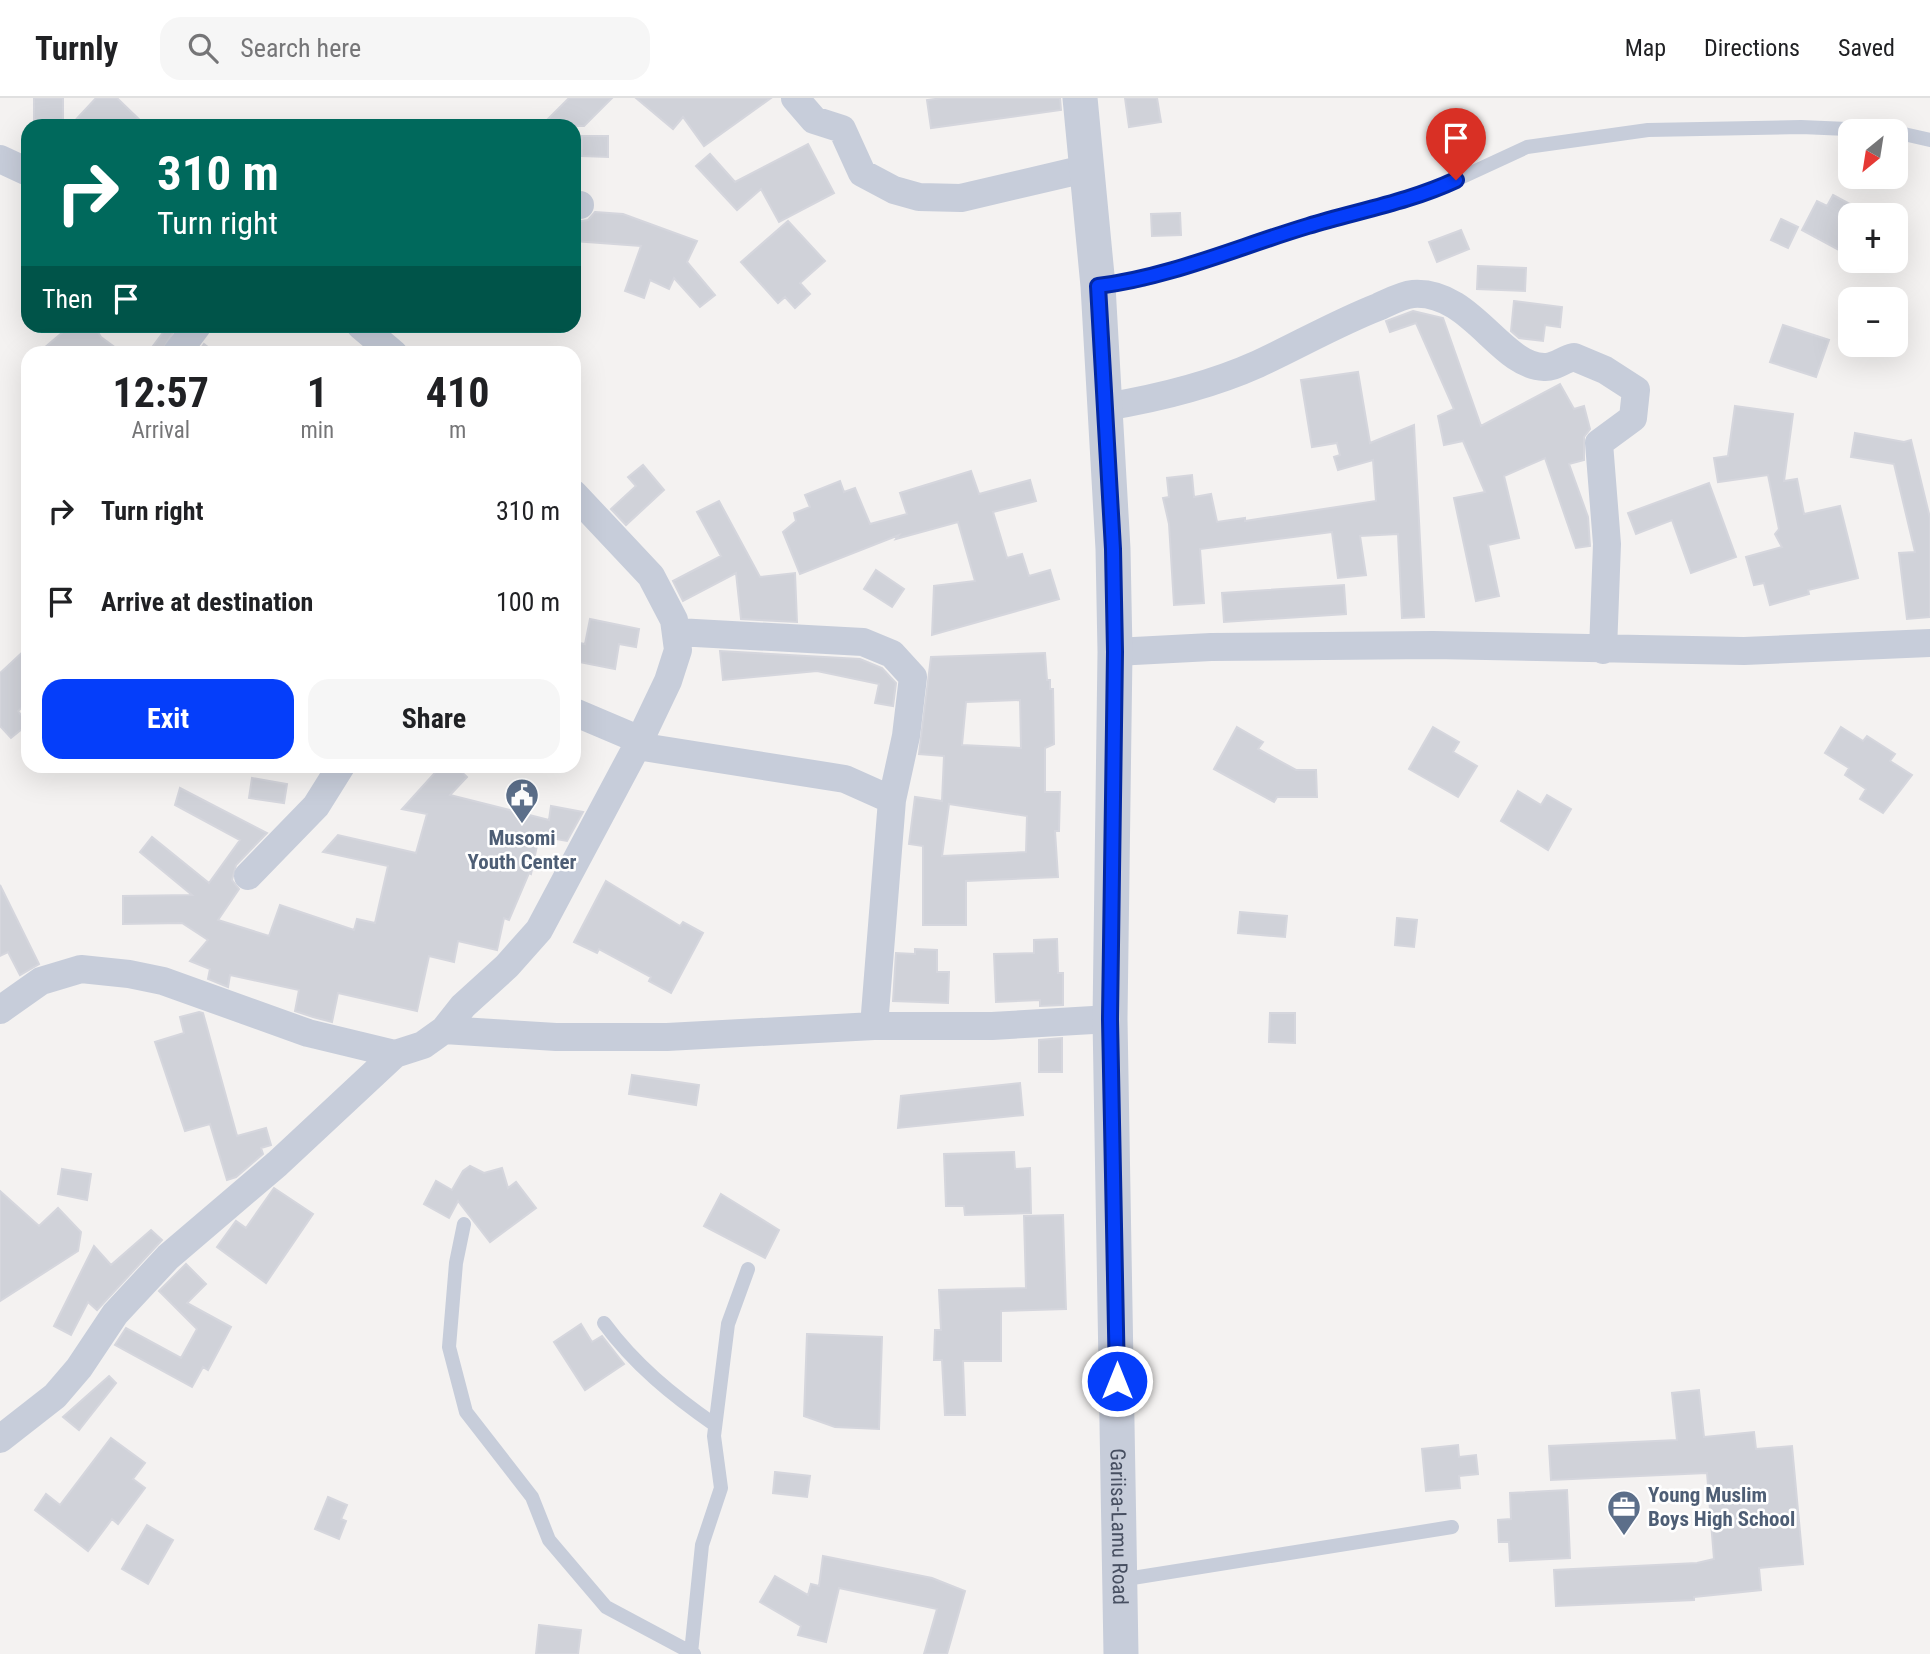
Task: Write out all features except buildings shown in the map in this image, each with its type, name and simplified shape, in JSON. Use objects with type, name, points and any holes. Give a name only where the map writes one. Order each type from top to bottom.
[{"type":"street","points":[[795,98],[814,120],[842,129],[862,173],[894,190],[919,197],[961,198],[1088,168]]},
{"type":"street","name":"Gariisa-Lamu Road","points":[[1080,98],[1098,286],[1115,652],[1110,1019],[1121,1654]]},
{"type":"street","points":[[0,159],[21,169]]},
{"type":"street","points":[[1105,407],[1184,393],[1257,365],[1334,324],[1410,294],[1433,297],[1469,314],[1515,356],[1539,366],[1549,367],[1574,357],[1605,370],[1636,390],[1633,418],[1599,443],[1607,544],[1603,650]]},
{"type":"street","points":[[369,333],[385,346]]},
{"type":"street","points":[[0,1438],[55,1396],[79,1368],[115,1314],[168,1257],[277,1164],[395,1054],[423,1045],[444,1030],[463,1006],[507,966],[539,930],[638,743],[668,681],[678,650],[677,632],[651,576],[581,501]]},
{"type":"street","points":[[677,632],[863,642],[892,654],[913,677],[906,736],[892,800],[874,1026]]},
{"type":"street","points":[[1115,652],[1211,647],[1433,646],[1744,651],[1930,643]]},
{"type":"street","points":[[581,715],[638,743],[845,779],[892,800]]},
{"type":"street","points":[[248,876],[316,806],[337,773]]},
{"type":"street","points":[[0,1010],[41,981],[81,969],[129,974],[163,981],[308,1033],[395,1054]]},
{"type":"street","points":[[444,1030],[556,1037],[667,1037],[874,1026],[992,1026],[1110,1019]]},
{"type":"lane","points":[[1098,286],[1143,280],[1282,234],[1432,191],[1527,147],[1648,130],[1838,129]]},
{"type":"lane","points":[[1908,134],[1930,140]]},
{"type":"lane","points":[[464,1224],[456,1264],[449,1347],[466,1412],[532,1497],[549,1540],[606,1607],[692,1653],[702,1545],[721,1488],[715,1425],[728,1324],[748,1269]]},
{"type":"lane","points":[[604,1323],[628,1356],[676,1398],[715,1425]]},
{"type":"lane","points":[[1120,1580],[1452,1527]]},
{"type":"place","name":"Musomi Youth Center","points":[[522,825]]},
{"type":"place","name":"Young Muslim Boys High School","points":[[1624,1537]]},
{"type":"route","points":[[1117,1381],[1116,1217],[1110,1019],[1115,652],[1113,549],[1098,286],[1143,280],[1308,225],[1432,191],[1456,180]]}]
